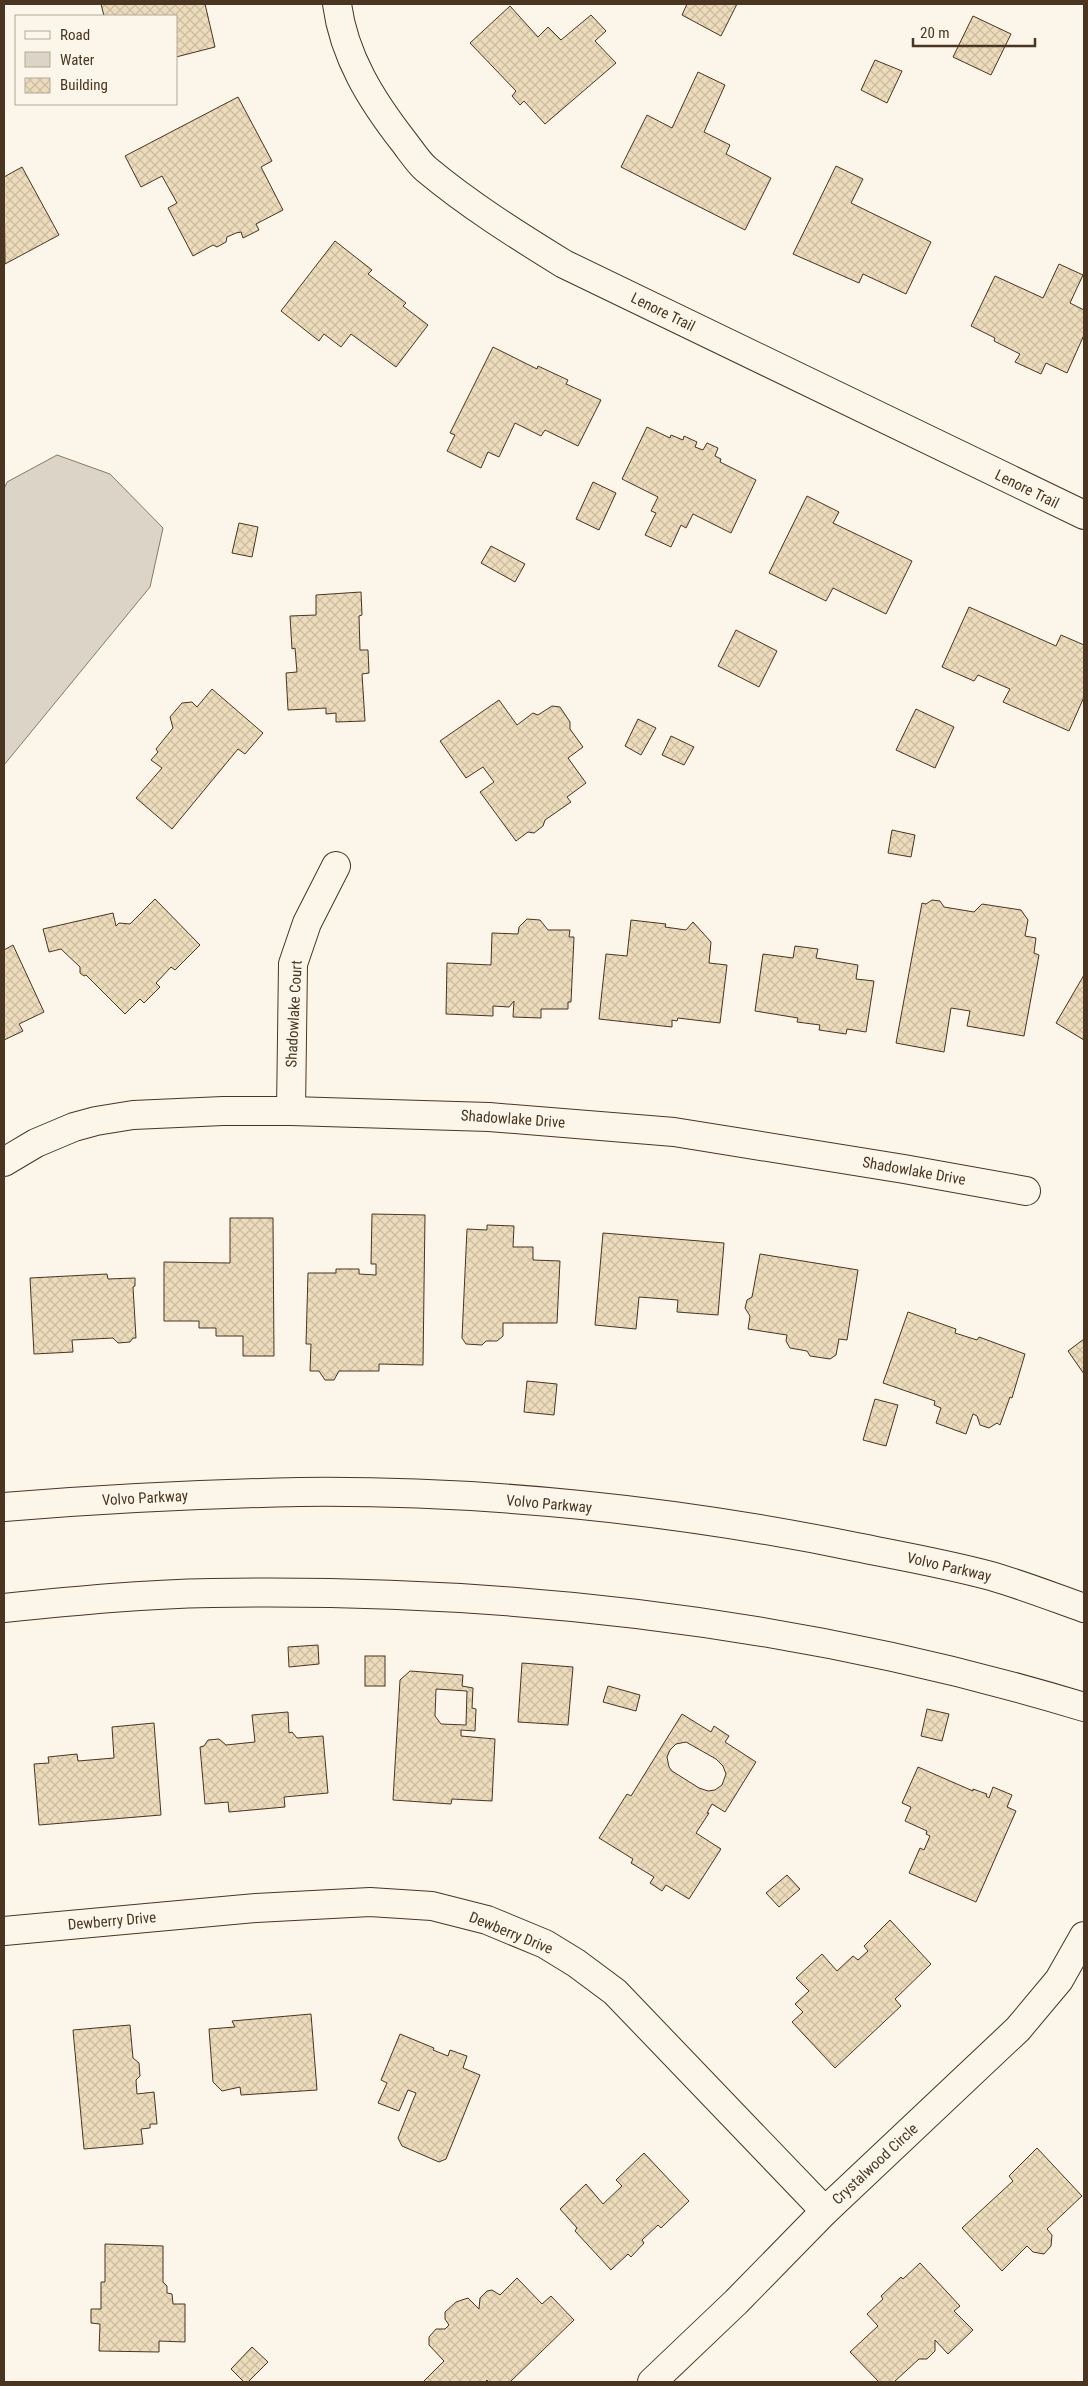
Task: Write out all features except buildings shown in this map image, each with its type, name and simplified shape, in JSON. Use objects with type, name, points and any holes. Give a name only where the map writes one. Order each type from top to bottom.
[{"type":"street","name":"Lenore Trail","points":[[337,4],[340,26],[352,61],[378,109],[425,168],[506,229],[564,264],[1084,515]]},
{"type":"street","name":"Shadowlake Court","points":[[291,1111],[293,964],[307,923],[336,866]]},
{"type":"street","name":"Shadowlake Drive","points":[[4,1162],[36,1143],[74,1128],[96,1121],[133,1115],[222,1111],[291,1111],[489,1116],[674,1132],[894,1167],[1026,1191]]},
{"type":"street","name":"Volvo Parkway","points":[[4,1507],[127,1498],[302,1492],[492,1498],[604,1509],[792,1534],[894,1554],[992,1577],[1084,1608]]},
{"type":"street","points":[[4,1608],[209,1593],[318,1592],[399,1593],[594,1608],[701,1621],[808,1639],[937,1668],[1084,1707]]},
{"type":"street","name":"Dewberry Drive","points":[[4,1931],[256,1908],[370,1902],[432,1906],[487,1920],[545,1944],[576,1962],[615,1992],[825,2211]]},
{"type":"street","name":"Crystalwood Circle","points":[[652,2382],[736,2302],[825,2211],[1018,2029],[1059,1980],[1084,1936]]},
{"type":"water","points":[[57,455],[110,474],[163,528],[150,587],[4,765],[4,489],[7,482]]}]
